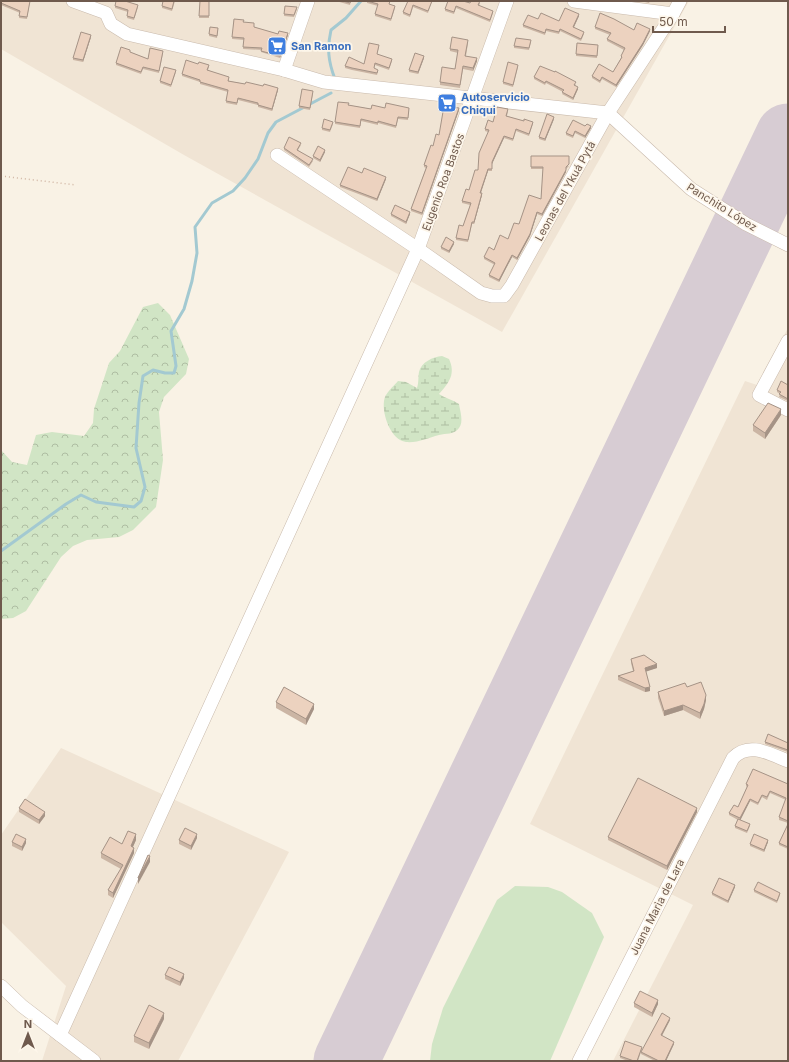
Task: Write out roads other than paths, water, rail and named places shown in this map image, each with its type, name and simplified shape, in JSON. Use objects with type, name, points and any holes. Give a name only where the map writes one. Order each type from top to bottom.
[{"type":"street","points":[[74,1],[108,7],[111,24],[127,34],[284,70],[324,82],[608,113]]},
{"type":"street","points":[[284,70],[308,1]]},
{"type":"street","name":"Eugenio Roa Bastos","points":[[60,1035],[418,249],[507,1]]},
{"type":"street","points":[[574,1],[673,14]]},
{"type":"street","name":"Leonas del Ykuá Pytá","points":[[418,249],[481,293],[492,296],[504,296],[512,285],[608,113],[680,1]]},
{"type":"street","name":"Panchito López","points":[[608,113],[691,189],[746,224],[788,245]]},
{"type":"street","points":[[277,155],[418,249]]},
{"type":"street","points":[[788,341],[759,394],[788,410]]},
{"type":"street","name":"Juana Marìa de Lara","points":[[580,1061],[733,758],[744,750],[752,749],[762,750],[788,761]]},
{"type":"street","points":[[1,986],[22,1006],[94,1061]]},
{"type":"waterway","points":[[335,79],[329,54],[331,30],[346,18],[361,1]]},
{"type":"waterway","points":[[1,551],[66,504],[81,495],[96,502],[134,507],[141,501],[145,487],[136,448],[139,403],[143,376],[153,370],[165,373],[174,373],[176,366],[171,331],[184,309],[192,281],[197,253],[195,227],[212,203],[233,191],[245,178],[258,159],[268,133],[276,122],[331,93]]},
{"type":"place","name":"San Ramon","points":[[277,46]]},
{"type":"place","name":"Autoservicio Chiqui","points":[[447,103]]}]
